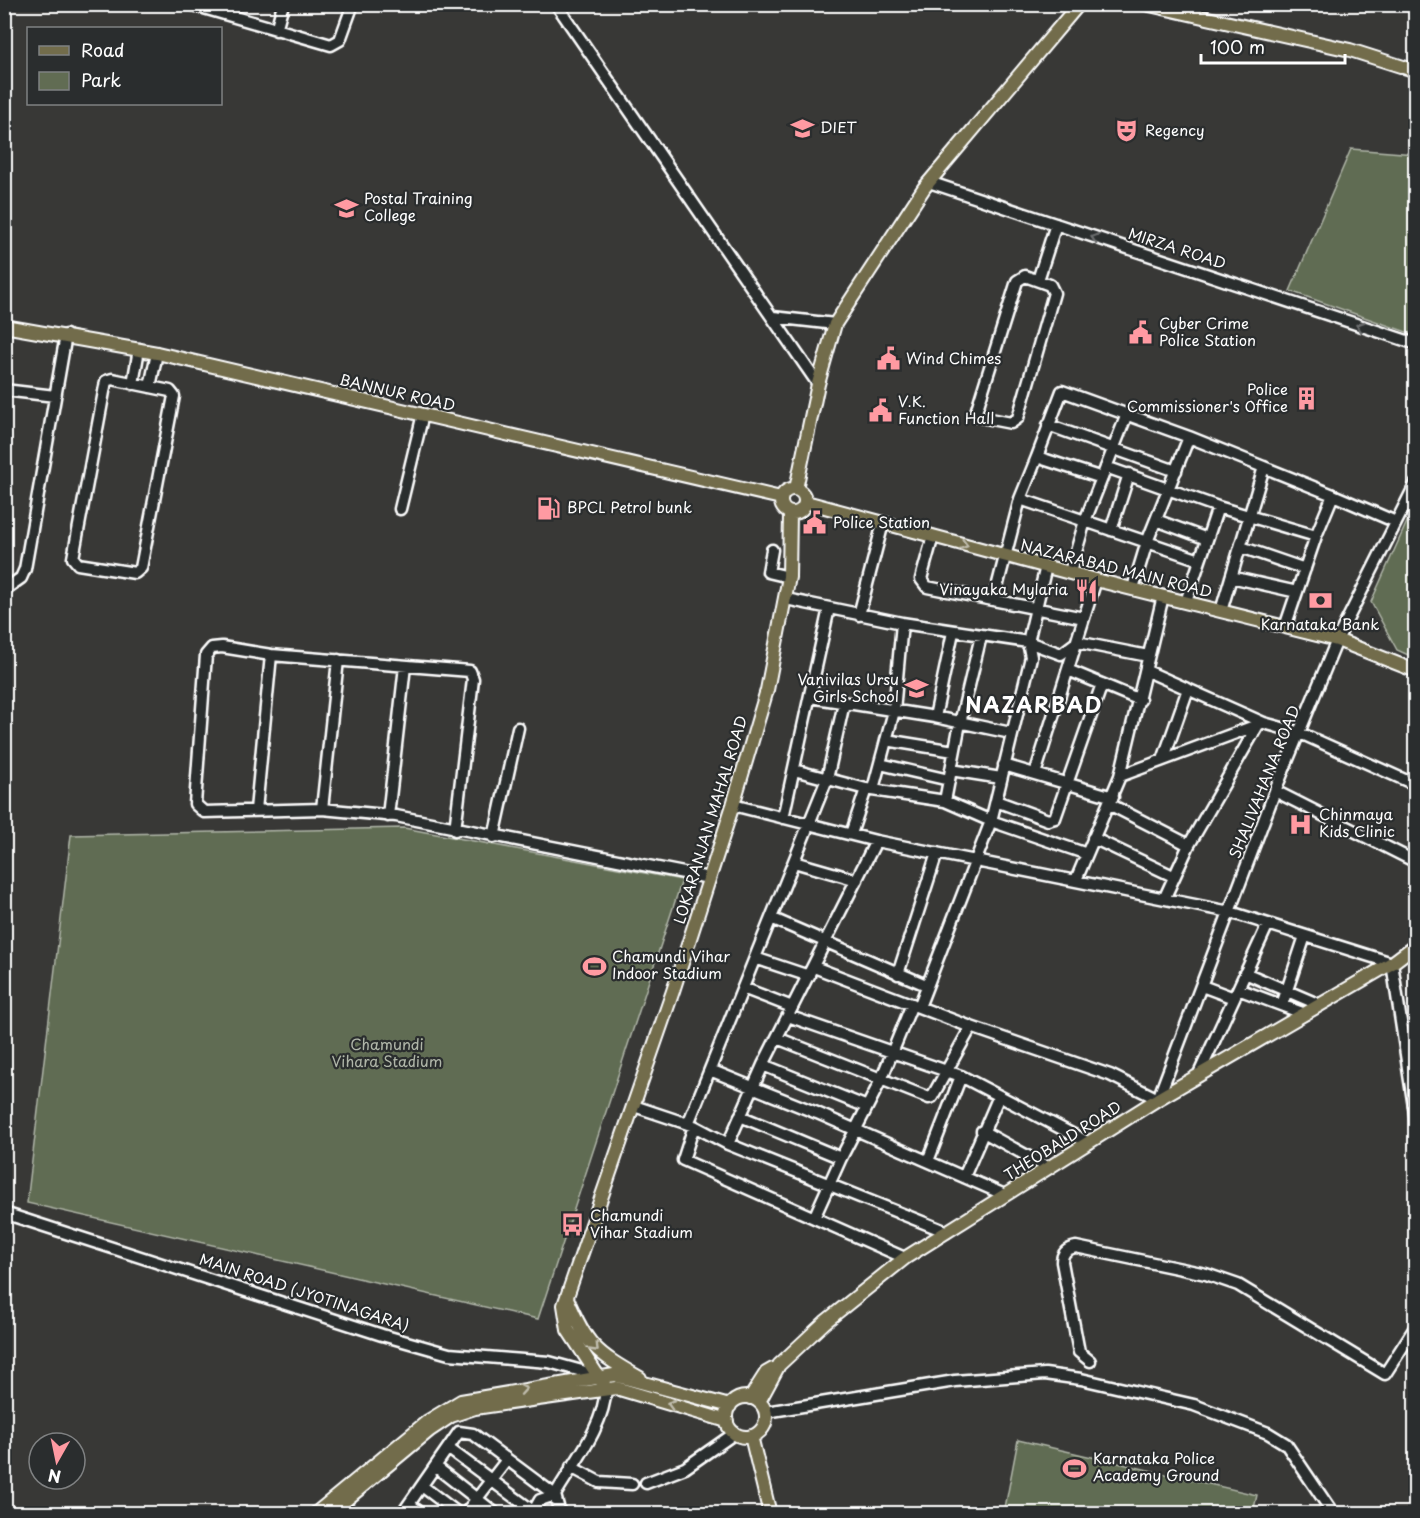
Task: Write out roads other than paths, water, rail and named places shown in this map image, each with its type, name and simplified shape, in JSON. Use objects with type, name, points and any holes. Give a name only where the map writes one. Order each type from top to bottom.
[{"type":"main road","points":[[796,489],[818,384],[835,324],[929,182],[1079,4]]},
{"type":"main road","points":[[1145,4],[1350,50],[1415,70]]},
{"type":"main road","name":"BANNUR ROAD","points":[[4,326],[66,335],[157,353],[781,498]]},
{"type":"main road","points":[[796,489],[804,495],[806,502],[801,510],[790,513],[782,507],[781,498],[786,491],[796,489]]},
{"type":"main road","name":"NAZARABAD MAIN ROAD","points":[[806,502],[1003,556],[1337,640],[1416,671]]},
{"type":"main road","name":"LOKARANJAN MAHAL ROAD","points":[[606,1388],[568,1330],[564,1312],[733,805],[766,690],[789,577],[790,513]]},
{"type":"main road","name":"THEOBALD ROAD","points":[[758,1404],[766,1373],[779,1365],[825,1322],[905,1258],[1158,1099],[1392,963],[1416,945]]},
{"type":"main road","points":[[567,1298],[582,1333],[594,1348],[606,1358],[655,1386]]},
{"type":"main road","points":[[315,1514],[428,1421],[448,1407],[472,1398],[615,1375],[730,1406]]},
{"type":"main road","points":[[330,1514],[430,1430],[457,1414],[475,1408],[616,1388],[727,1421],[735,1433],[751,1436],[763,1427],[758,1404],[742,1398],[730,1406],[727,1421]]},
{"type":"main road","points":[[751,1436],[770,1514]]},
{"type":"street","points":[[190,4],[217,8],[276,30],[334,45],[340,40],[353,4]]},
{"type":"street","points":[[276,30],[283,4]]},
{"type":"street","points":[[556,4],[670,173],[818,384]]},
{"type":"street","name":"MIRZA ROAD","points":[[929,182],[1416,344]]},
{"type":"street","points":[[1038,280],[1056,224]]},
{"type":"street","points":[[1025,276],[1038,280],[1054,288],[1054,298],[1018,418],[1011,423],[980,417],[977,409],[1017,280],[1025,276]]},
{"type":"street","points":[[773,317],[835,324]]},
{"type":"street","points":[[4,590],[21,578],[25,569],[66,335]]},
{"type":"street","points":[[133,384],[139,350]]},
{"type":"street","points":[[150,387],[157,353]]},
{"type":"street","points":[[106,381],[133,384],[170,391],[174,396],[141,568],[139,572],[131,573],[78,564],[74,562],[73,553],[106,381]]},
{"type":"street","points":[[4,390],[55,396]]},
{"type":"street","points":[[994,599],[1003,556],[1020,499],[1062,391],[1189,437],[1396,522]]},
{"type":"street","points":[[400,509],[423,414]]},
{"type":"street","points":[[1070,572],[1085,521],[1127,414]]},
{"type":"street","points":[[1048,425],[1176,471]]},
{"type":"street","points":[[1133,588],[1147,542],[1189,437]]},
{"type":"street","points":[[1037,457],[1102,478]]},
{"type":"street","points":[[1106,467],[1218,507],[1316,536]]},
{"type":"street","points":[[1221,611],[1264,467]]},
{"type":"street","points":[[1111,530],[1129,474]]},
{"type":"street","name":"SHALIVAHANA ROAD","points":[[1158,1099],[1275,791],[1337,640],[1416,483]]},
{"type":"street","points":[[1285,627],[1316,536],[1333,495]]},
{"type":"street","points":[[1020,499],[1200,560]]},
{"type":"street","points":[[1186,602],[1218,507]]},
{"type":"street","points":[[1156,520],[1207,539]]},
{"type":"street","points":[[859,615],[883,524]]},
{"type":"street","points":[[933,536],[922,583],[927,587],[1084,618]]},
{"type":"street","points":[[1241,547],[1305,569]]},
{"type":"street","points":[[772,549],[768,572],[789,577]]},
{"type":"street","points":[[814,1218],[926,985],[991,821],[1031,657],[1028,642],[1046,566]]},
{"type":"street","points":[[1232,577],[1296,592]]},
{"type":"street","points":[[1035,774],[1096,580]]},
{"type":"street","points":[[1076,880],[1120,776],[1147,671],[1148,656],[1163,596]]},
{"type":"street","points":[[786,598],[902,624],[1028,642],[1061,654],[1077,642],[1148,656]]},
{"type":"street","points":[[783,818],[829,608]]},
{"type":"street","points":[[851,834],[880,764],[894,711],[902,624]]},
{"type":"street","points":[[935,717],[953,632]]},
{"type":"street","points":[[945,801],[960,723],[981,636]]},
{"type":"street","points":[[455,830],[472,675],[467,669],[272,656],[222,647],[212,648],[206,655],[195,804],[198,809],[211,813],[322,809],[388,816],[455,830],[709,878]]},
{"type":"street","points":[[256,810],[272,656]]},
{"type":"street","points":[[322,809],[338,660]]},
{"type":"street","points":[[388,816],[405,666]]},
{"type":"street","points":[[1068,670],[1140,700]]},
{"type":"street","points":[[1147,671],[1261,724],[1300,733],[1416,785]]},
{"type":"street","points":[[996,801],[1053,820],[1102,684]]},
{"type":"street","points":[[1163,760],[1188,689]]},
{"type":"street","points":[[810,697],[935,717],[1011,733]]},
{"type":"street","points":[[844,702],[827,779],[710,1070],[691,1125],[683,1160],[905,1258]]},
{"type":"street","points":[[1120,776],[1261,724]]},
{"type":"street","points":[[1165,897],[1189,845],[1261,724]]},
{"type":"street","points":[[494,837],[518,728]]},
{"type":"street","points":[[886,740],[954,751]]},
{"type":"street","points":[[880,764],[950,775],[1001,778]]},
{"type":"street","points":[[1004,765],[1067,783],[1111,801],[1189,845]]},
{"type":"street","points":[[794,770],[870,789],[945,801],[991,821],[1087,854]]},
{"type":"street","points":[[1275,791],[1416,862]]},
{"type":"street","points":[[733,805],[876,841],[1165,897],[1230,912],[1392,963],[1416,1120]]},
{"type":"street","points":[[1093,838],[1173,876]]},
{"type":"street","points":[[728,1144],[763,1065],[876,841]]},
{"type":"street","points":[[898,974],[937,852]]},
{"type":"street","points":[[794,862],[857,880]]},
{"type":"street","points":[[771,918],[826,944],[926,985]]},
{"type":"street","points":[[1198,1076],[1268,924]]},
{"type":"street","points":[[1282,1005],[1305,936]]},
{"type":"street","points":[[755,958],[812,971],[915,1006],[1110,1076],[1158,1099]]},
{"type":"street","points":[[1245,973],[1320,1005]]},
{"type":"street","points":[[1202,986],[1282,1005],[1305,1014]]},
{"type":"street","points":[[743,987],[790,1011],[892,1054],[961,1076],[1089,1143]]},
{"type":"street","points":[[777,1038],[929,1098],[933,1097],[970,1027]]},
{"type":"street","points":[[763,1065],[867,1107]]},
{"type":"street","points":[[710,1070],[1005,1195]]},
{"type":"street","points":[[927,1161],[961,1076]]},
{"type":"street","points":[[964,1177],[999,1096]]},
{"type":"street","points":[[634,1106],[691,1125],[728,1144],[830,1183],[947,1232]]},
{"type":"street","points":[[740,1116],[841,1158]]},
{"type":"street","points":[[982,1131],[1049,1168]]},
{"type":"street","name":"MAIN ROAD (JYOTINAGARA)","points":[[4,1213],[382,1335],[449,1354],[549,1362],[600,1376]]},
{"type":"street","points":[[1090,1361],[1079,1352],[1062,1262],[1062,1255],[1068,1249],[1076,1247],[1206,1274],[1238,1285],[1384,1374],[1416,1326]]},
{"type":"street","points":[[758,1404],[1045,1374],[1081,1379],[1194,1405],[1268,1433],[1286,1444],[1332,1512]]},
{"type":"street","points":[[449,1449],[532,1512],[540,1500],[555,1495],[602,1415],[606,1388]]},
{"type":"street","points":[[402,1514],[459,1432],[468,1432],[555,1495],[560,1514]]},
{"type":"street","points":[[646,1483],[685,1468],[735,1433]]},
{"type":"street","points":[[465,1514],[506,1461]]},
{"type":"street","points":[[436,1467],[496,1514]]},
{"type":"street","points":[[571,1467],[600,1482],[632,1484]]},
{"type":"street","points":[[422,1486],[459,1514]]},
{"type":"street","points":[[409,1504],[422,1514]]},
{"type":"place","name":"DIET","points":[[802,128]]},
{"type":"place","name":"Regency","points":[[1127,131]]},
{"type":"place","name":"Postal Training College","points":[[346,208]]},
{"type":"place","name":"Cyber Crime Police Station","points":[[1141,333]]},
{"type":"place","name":"Wind Chimes","points":[[888,359]]},
{"type":"place","name":"Police Commissioner's Office","points":[[1306,399]]},
{"type":"place","name":"V.K. Function Hall","points":[[880,411]]},
{"type":"place","name":"BPCL Petrol bunk","points":[[549,508]]},
{"type":"place","name":"Police Station","points":[[815,523]]},
{"type":"place","name":"Vinayaka Mylaria","points":[[1086,590]]},
{"type":"place","name":"Karnataka Bank","points":[[1320,601]]},
{"type":"place","name":"Vanivilas Ursu Girls School","points":[[917,689]]},
{"type":"place","name":"Chinmaya Kids Clinic","points":[[1301,824]]},
{"type":"place","name":"Chamundi Vihar Indoor Stadium","points":[[594,966]]},
{"type":"place","name":"Chamundi Vihar Stadium","points":[[572,1225]]},
{"type":"place","name":"Karnataka Police Academy Ground","points":[[1075,1468]]},
{"type":"district","name":"NAZARBAD","points":[[1034,706]]},
{"type":"park label","name":"Chamundi Vihara Stadium","points":[[387,1054]]}]
